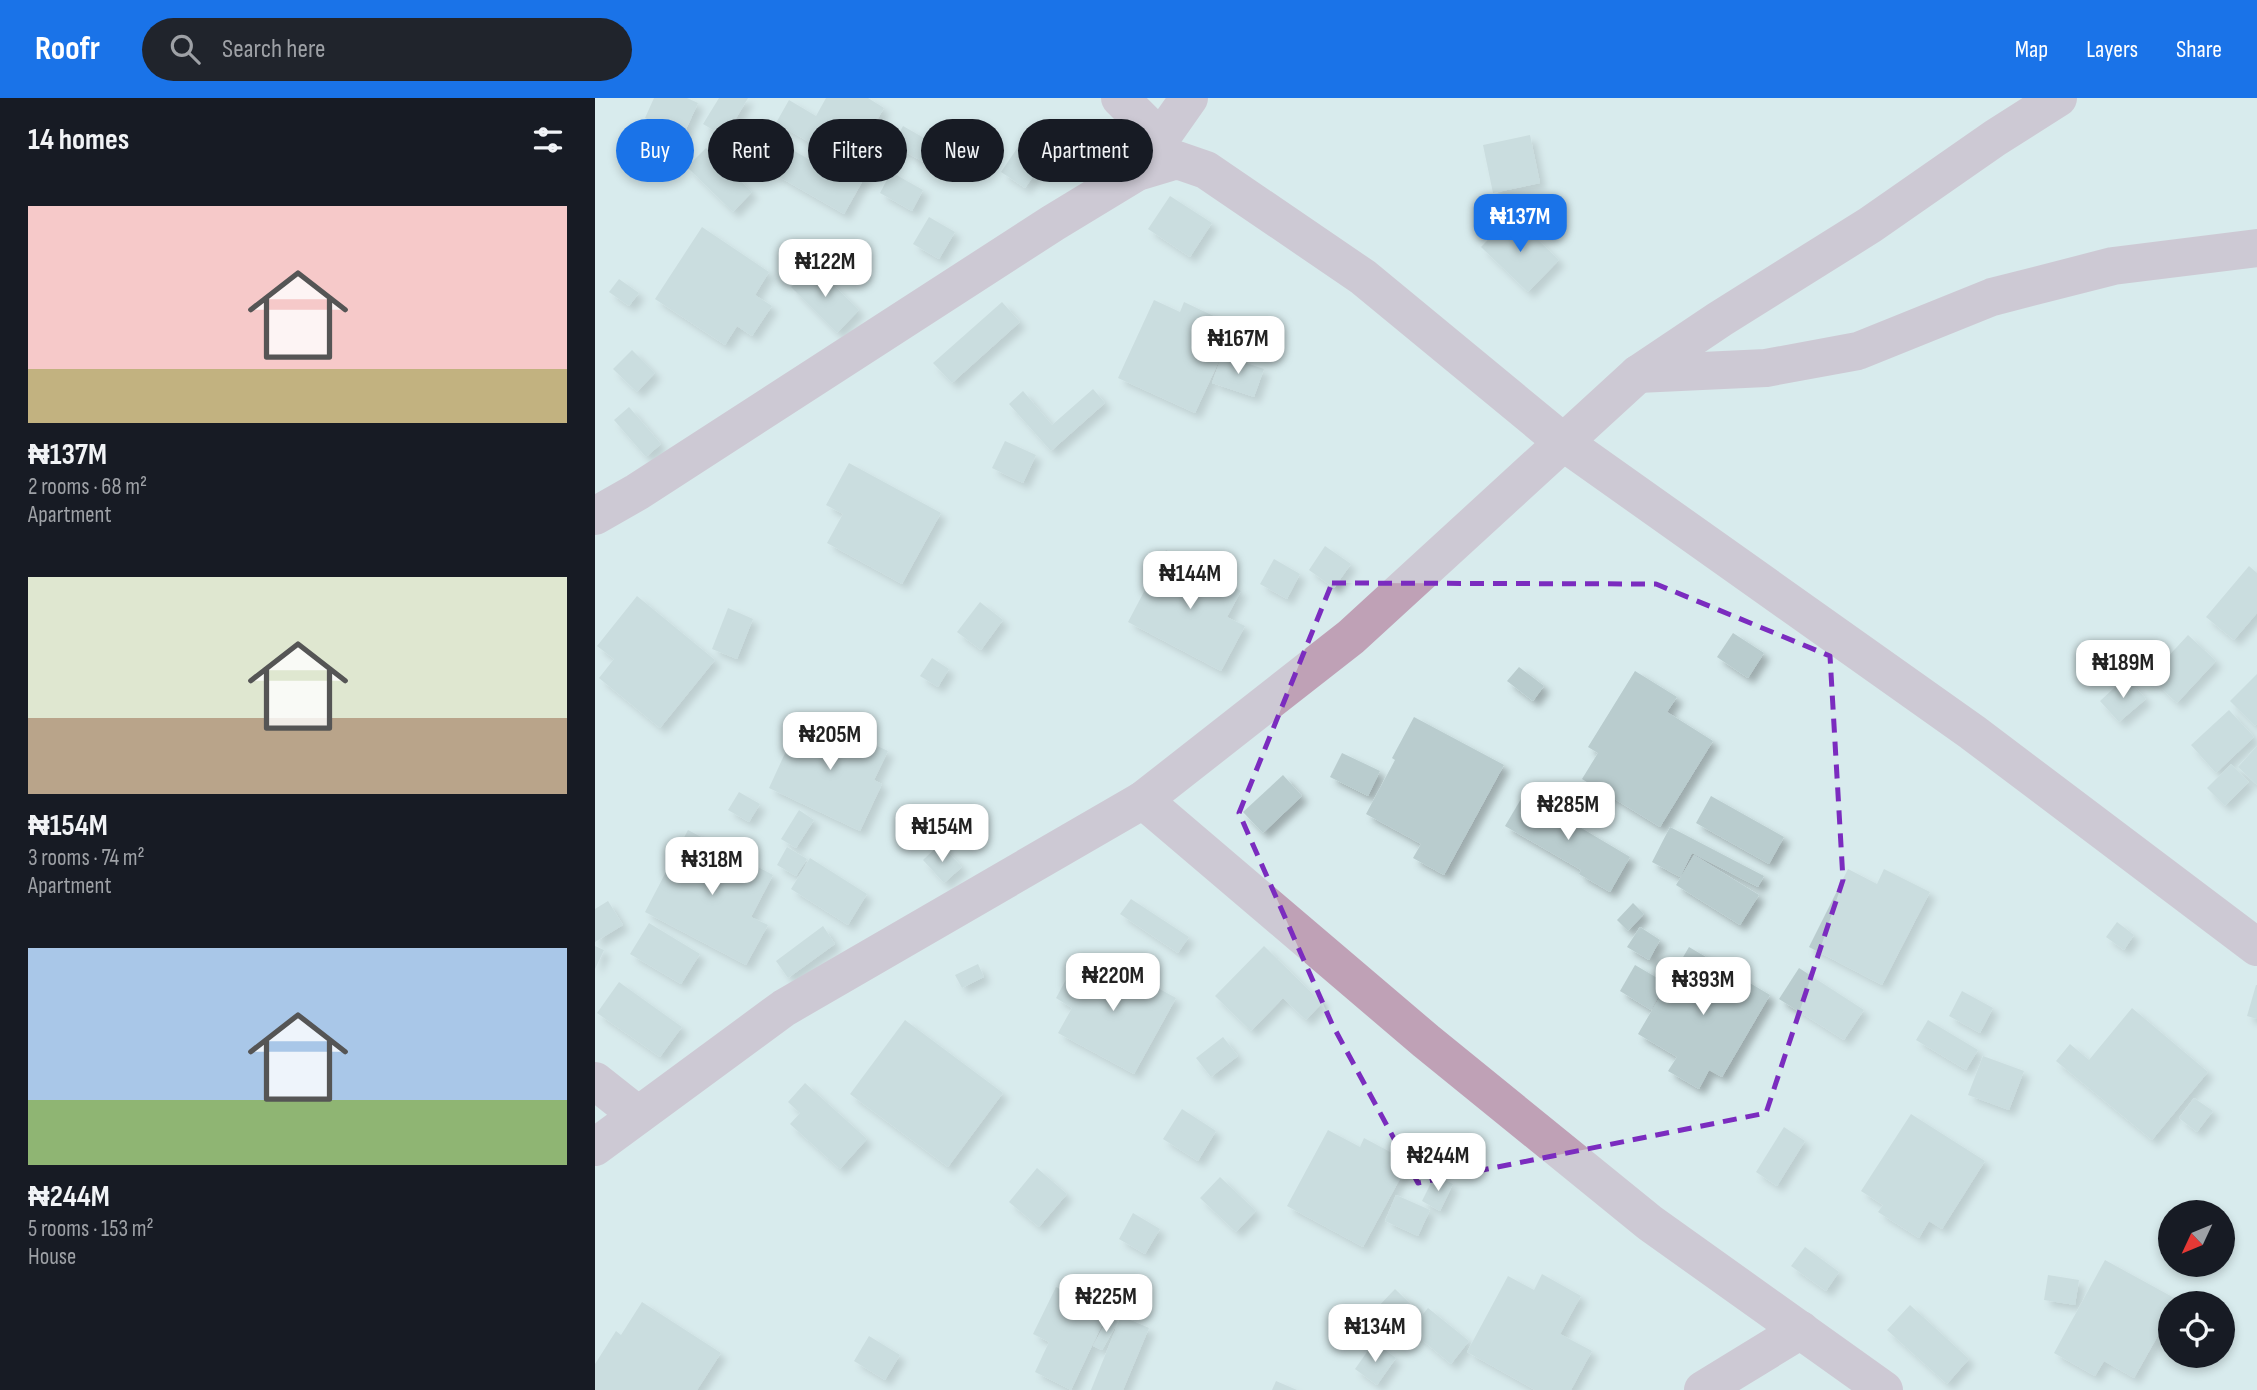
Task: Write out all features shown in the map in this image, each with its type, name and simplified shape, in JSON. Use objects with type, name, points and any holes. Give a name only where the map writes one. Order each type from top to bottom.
[{"type":"street","points":[[1120,98],[1160,138]]},
{"type":"street","points":[[1153,148],[1189,98]]},
{"type":"street","points":[[595,1147],[785,1008],[1143,800],[1351,637],[1638,374],[1870,225],[1995,138],[2058,98]]},
{"type":"street","points":[[1153,167],[1177,160],[1206,170],[1363,277],[1563,442],[1972,732],[2257,947]]},
{"type":"street","points":[[595,516],[637,492],[1121,182]]},
{"type":"street","points":[[1638,374],[1766,368],[1858,351],[2005,293],[2113,266],[2257,248]]},
{"type":"street","points":[[1143,800],[1426,1041],[1629,1205],[1884,1390]]},
{"type":"street","points":[[595,1081],[638,1115]]},
{"type":"street","points":[[1703,1390],[1801,1330]]},
{"type":"highlighted area","points":[[1332,583],[1656,584],[1830,656],[1843,880],[1766,1113],[1418,1183],[1332,1024],[1239,813]]},
{"type":"building","points":[[654,98],[687,98],[698,103],[691,119],[645,118]]},
{"type":"building","points":[[719,98],[748,98],[736,119],[708,119],[708,127],[703,124]]},
{"type":"building","points":[[826,98],[868,98],[884,108],[878,119],[808,119],[808,141],[794,133],[794,119],[778,119],[789,100],[816,116]]},
{"type":"building","points":[[907,128],[921,136],[921,161],[907,153]]},
{"type":"building","points":[[1530,135],[1540,183],[1493,193],[1483,145]]},
{"type":"building","points":[[1018,147],[1018,182],[1029,182],[1025,188],[1004,174],[1004,168]]},
{"type":"building","points":[[706,148],[708,182],[742,182],[752,192],[733,212],[694,174],[694,160]]},
{"type":"building","points":[[794,151],[808,159],[808,182],[862,182],[844,214],[788,182],[794,182]]},
{"type":"building","points":[[907,181],[923,190],[912,211],[880,193],[886,182]]},
{"type":"building","points":[[1170,196],[1212,223],[1190,257],[1148,229]]},
{"type":"building","points":[[1512,215],[1559,260],[1528,292],[1481,247]]},
{"type":"building","points":[[929,217],[955,232],[939,259],[913,244]]},
{"type":"building","points":[[702,227],[769,272],[755,295],[772,306],[752,336],[737,326],[725,345],[655,299]]},
{"type":"building","points":[[813,265],[859,310],[837,333],[791,287]]},
{"type":"building","points":[[619,279],[639,293],[629,306],[609,292]]},
{"type":"building","points":[[1154,300],[1180,312],[1184,302],[1235,326],[1195,413],[1118,378]]},
{"type":"building","points":[[1002,302],[1020,322],[952,383],[933,363]]},
{"type":"building","points":[[632,350],[655,373],[637,392],[613,369]]},
{"type":"building","points":[[1222,355],[1264,369],[1254,397],[1212,383]]},
{"type":"building","points":[[1093,389],[1105,403],[1051,451],[1009,404],[1023,391],[1052,425]]},
{"type":"building","points":[[629,407],[661,444],[646,457],[614,420]]},
{"type":"building","points":[[1005,441],[1036,455],[1023,483],[992,468]]},
{"type":"building","points":[[849,463],[941,513],[902,584],[827,543],[843,514],[826,505]]},
{"type":"building","points":[[1325,546],[1351,564],[1334,588],[1309,570]]},
{"type":"building","points":[[1166,550],[1241,591],[1227,617],[1245,626],[1221,671],[1128,622]]},
{"type":"building","points":[[1274,559],[1300,574],[1287,599],[1260,584]]},
{"type":"building","points":[[2249,566],[2257,573],[2257,613],[2234,640],[2206,617]]},
{"type":"building","points":[[637,596],[715,660],[660,728],[599,678],[614,659],[597,646]]},
{"type":"building","points":[[980,602],[1003,620],[981,650],[957,632]]},
{"type":"building","points":[[728,608],[753,619],[737,659],[712,649]]},
{"type":"building","points":[[1733,633],[1764,653],[1748,678],[1717,657]]},
{"type":"building","points":[[2188,635],[2216,661],[2177,703],[2149,677]]},
{"type":"building","points":[[932,658],[949,669],[938,687],[920,676]]},
{"type":"building","points":[[1519,667],[1544,686],[1533,701],[1507,681]]},
{"type":"building","points":[[1635,671],[1677,697],[1667,712],[1713,741],[1660,827],[1582,779],[1598,753],[1588,747]]},
{"type":"building","points":[[2257,674],[2257,724],[2255,726],[2230,701]]},
{"type":"building","points":[[2126,677],[2146,699],[2119,722],[2100,701]]},
{"type":"building","points":[[2229,710],[2254,737],[2216,773],[2191,745]]},
{"type":"building","points":[[804,712],[888,751],[874,780],[882,784],[860,831],[769,788]]},
{"type":"building","points":[[1414,717],[1504,765],[1444,875],[1413,858],[1421,844],[1366,814]]},
{"type":"building","points":[[2257,746],[2257,785],[2238,767]]},
{"type":"building","points":[[1342,753],[1380,771],[1368,796],[1330,777]]},
{"type":"building","points":[[2231,764],[2249,782],[2225,806],[2207,788]]},
{"type":"building","points":[[1283,775],[1302,796],[1263,833],[1243,812]]},
{"type":"building","points":[[739,792],[760,804],[749,822],[728,810]]},
{"type":"building","points":[[1524,794],[1630,857],[1610,892],[1579,874],[1581,870],[1505,826]]},
{"type":"building","points":[[1711,796],[1784,837],[1769,864],[1696,823]]},
{"type":"building","points":[[799,810],[814,820],[796,848],[781,839]]},
{"type":"building","points":[[1670,827],[1764,876],[1758,887],[1692,853],[1680,877],[1652,862]]},
{"type":"building","points":[[688,830],[773,875],[751,917],[768,925],[746,965],[645,912]]},
{"type":"building","points":[[940,844],[962,867],[944,883],[923,860]]},
{"type":"building","points":[[787,847],[807,859],[796,876],[777,865]]},
{"type":"building","points":[[1694,855],[1759,895],[1740,925],[1676,885]]},
{"type":"building","points":[[810,858],[867,894],[848,925],[791,889]]},
{"type":"building","points":[[1848,869],[1877,884],[1884,869],[1930,892],[1882,985],[1809,947]]},
{"type":"building","points":[[1131,899],[1189,937],[1178,953],[1120,914]]},
{"type":"building","points":[[608,901],[623,925],[595,942],[595,909]]},
{"type":"building","points":[[1633,903],[1644,914],[1628,931],[1617,920]]},
{"type":"building","points":[[2117,922],[2134,935],[2124,950],[2106,937]]},
{"type":"building","points":[[649,923],[700,954],[681,984],[630,954]]},
{"type":"building","points":[[823,926],[835,944],[788,978],[776,961]]},
{"type":"building","points":[[1640,927],[1660,940],[1649,960],[1627,947]]},
{"type":"building","points":[[595,946],[604,950],[595,969]]},
{"type":"building","points":[[1264,946],[1322,1003],[1306,1020],[1283,998],[1251,1031],[1215,996]]},
{"type":"building","points":[[1689,947],[1770,995],[1722,1077],[1709,1070],[1699,1089],[1668,1071],[1677,1057],[1638,1034]]},
{"type":"building","points":[[1101,957],[1176,998],[1134,1074],[1058,1033],[1072,1008],[1056,998],[1075,963],[1093,972]]},
{"type":"building","points":[[978,964],[984,977],[962,988],[955,975]]},
{"type":"building","points":[[1635,965],[1666,983],[1651,1010],[1620,991]]},
{"type":"building","points":[[1799,968],[1864,1010],[1844,1040],[1779,999]]},
{"type":"building","points":[[619,982],[682,1027],[660,1057],[597,1013]]},
{"type":"building","points":[[2257,985],[2257,1019],[2247,1016]]},
{"type":"building","points":[[1962,991],[1993,1008],[1980,1033],[1949,1016]]},
{"type":"building","points":[[2132,1008],[2208,1072],[2152,1140],[2056,1061],[2070,1044],[2089,1060]]},
{"type":"building","points":[[905,1020],[1003,1093],[948,1167],[850,1094]]},
{"type":"building","points":[[1928,1020],[1978,1050],[1966,1070],[1916,1040]]},
{"type":"building","points":[[1223,1037],[1238,1056],[1211,1077],[1196,1058]]},
{"type":"building","points":[[1983,1056],[2024,1071],[2009,1110],[1968,1095]]},
{"type":"building","points":[[805,1083],[867,1139],[840,1169],[790,1124],[800,1113],[788,1102]]},
{"type":"building","points":[[2194,1098],[2213,1111],[2197,1132],[2179,1118]]},
{"type":"building","points":[[1182,1109],[1216,1131],[1198,1161],[1163,1139]]},
{"type":"building","points":[[1911,1114],[1985,1161],[1942,1229],[1929,1221],[1919,1238],[1878,1212],[1883,1205],[1861,1191]]},
{"type":"building","points":[[1784,1127],[1805,1141],[1777,1186],[1756,1172]]},
{"type":"building","points":[[1328,1130],[1360,1147],[1364,1138],[1409,1162],[1363,1247],[1287,1206]]},
{"type":"building","points":[[1037,1168],[1067,1194],[1039,1227],[1009,1202]]},
{"type":"building","points":[[1435,1175],[1453,1184],[1440,1211],[1422,1201]]},
{"type":"building","points":[[1220,1177],[1256,1211],[1236,1232],[1200,1198]]},
{"type":"building","points":[[1396,1195],[1430,1210],[1418,1236],[1385,1221]]},
{"type":"building","points":[[1133,1213],[1160,1229],[1145,1254],[1119,1239]]},
{"type":"building","points":[[1805,1247],[1839,1272],[1826,1291],[1791,1266]]},
{"type":"building","points":[[2105,1260],[2162,1291],[2158,1291],[2158,1335],[2134,1378],[2104,1361],[2095,1376],[2054,1353]]},
{"type":"building","points":[[1542,1274],[1581,1296],[1560,1334],[1592,1351],[1571,1390],[1535,1390],[1467,1352],[1508,1276],[1534,1290]]},
{"type":"building","points":[[2048,1275],[2079,1280],[2075,1305],[2044,1300]]},
{"type":"building","points":[[1056,1287],[1108,1312],[1071,1390],[1035,1372],[1049,1342],[1033,1334]]},
{"type":"building","points":[[1395,1289],[1421,1314],[1401,1334],[1375,1310]]},
{"type":"building","points":[[642,1302],[721,1353],[697,1390],[595,1390],[595,1364],[616,1331],[621,1335]]},
{"type":"building","points":[[1910,1305],[1969,1359],[1947,1384],[1887,1330]]},
{"type":"building","points":[[1428,1308],[1469,1341],[1451,1364],[1410,1330]]},
{"type":"building","points":[[1121,1316],[1149,1328],[1123,1390],[1091,1390]]},
{"type":"building","points":[[1109,1317],[1118,1322],[1102,1350],[1093,1346]]},
{"type":"building","points":[[869,1336],[900,1355],[885,1380],[854,1361]]},
{"type":"building","points":[[1374,1342],[1396,1358],[1377,1385],[1355,1369]]},
{"type":"building","points":[[1276,1381],[1297,1390],[1272,1390]]}]
